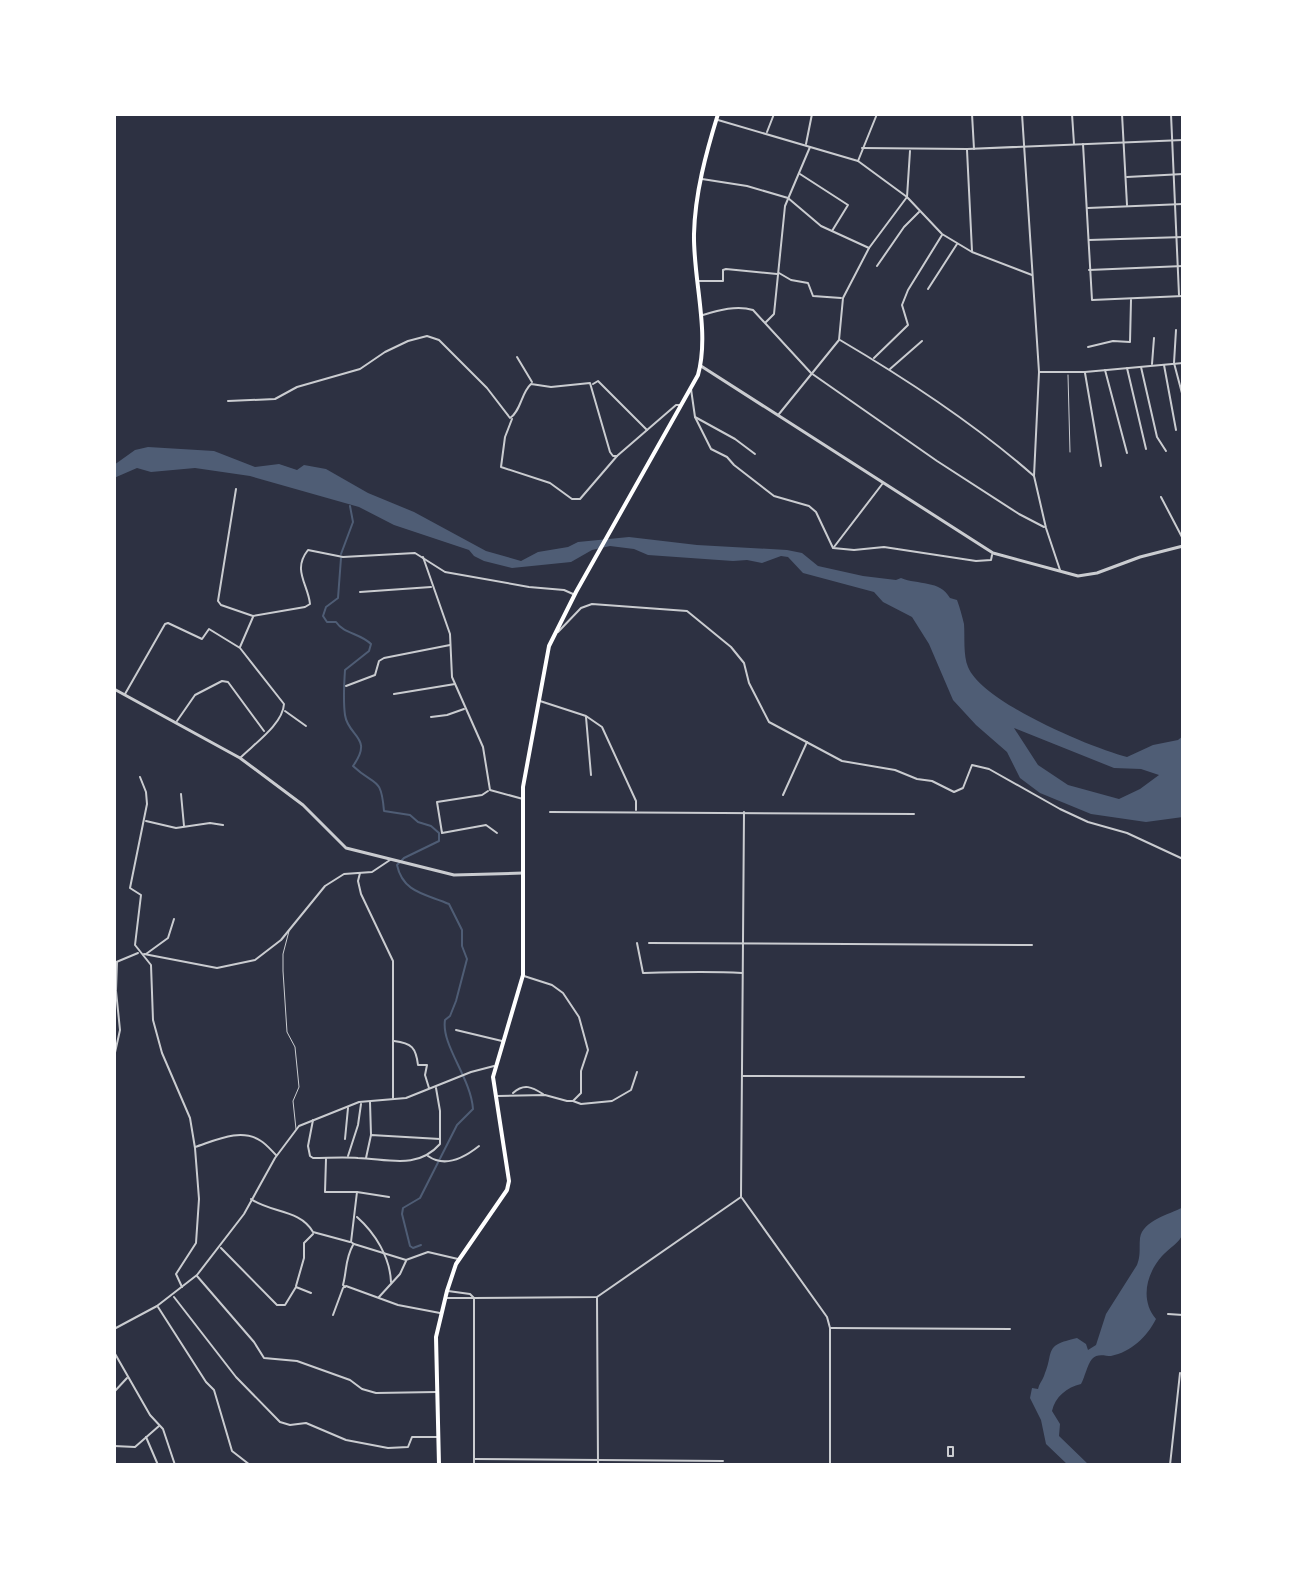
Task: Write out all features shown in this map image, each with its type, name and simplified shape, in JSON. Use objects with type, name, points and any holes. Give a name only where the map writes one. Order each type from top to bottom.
[{"type":"highway","points":[[439,1465],[436,1337],[441,1314],[459,1259],[507,1190],[509,1181],[495,1096],[495,1066],[523,975],[523,799],[549,646],[575,593],[701,366],[694,234],[701,179],[718,117]]},
{"type":"street","points":[[766,133],[774,114]]},
{"type":"street","points":[[806,144],[812,114]]},
{"type":"street","points":[[858,161],[877,114]]},
{"type":"street","points":[[972,114],[974,149]]},
{"type":"street","points":[[1022,114],[1039,372],[1034,476],[1060,570]]},
{"type":"street","points":[[1072,114],[1074,144]]},
{"type":"street","points":[[1122,114],[1127,206]]},
{"type":"street","points":[[1083,144],[1092,300],[1181,296],[1171,114]]},
{"type":"street","points":[[718,117],[858,161],[907,197],[942,234],[972,252],[1033,275]]},
{"type":"street","points":[[862,148],[974,149],[1183,140]]},
{"type":"street","points":[[766,322],[774,314],[788,198],[811,146]]},
{"type":"street","points":[[967,149],[972,252]]},
{"type":"street","points":[[779,414],[839,340],[843,298],[869,248],[907,197],[910,150]]},
{"type":"street","points":[[799,173],[848,205],[832,231]]},
{"type":"street","points":[[1126,177],[1183,174]]},
{"type":"street","points":[[701,179],[747,186],[788,198],[832,231],[869,248]]},
{"type":"street","points":[[1087,208],[1183,204]]},
{"type":"street","points":[[877,266],[904,227],[920,211]]},
{"type":"street","points":[[873,359],[908,325],[902,305],[942,234]]},
{"type":"street","points":[[1089,240],[1183,237]]},
{"type":"street","points":[[928,289],[957,243]]},
{"type":"street","points":[[1089,270],[1183,266]]},
{"type":"street","points":[[697,281],[723,281],[723,270],[726,269],[779,274],[808,283],[813,296],[843,298]]},
{"type":"street","points":[[1088,347],[1113,341],[1130,342],[1131,298]]},
{"type":"street","points":[[700,316],[744,307],[753,310],[811,373],[937,461],[1046,528]]},
{"type":"street","points":[[1176,330],[1174,363],[1183,397]]},
{"type":"street","points":[[228,401],[275,399],[297,387],[360,369],[385,352],[427,336],[439,340],[513,418]]},
{"type":"street","points":[[1152,365],[1154,338]]},
{"type":"street","points":[[839,340],[873,359],[995,442],[1034,476]]},
{"type":"street","points":[[889,370],[922,341]]},
{"type":"street","points":[[517,357],[533,384]]},
{"type":"street","points":[[1039,372],[1085,372],[1183,363]]},
{"type":"street","points":[[1164,364],[1176,430]]},
{"type":"street","points":[[701,366],[993,553],[1078,576],[1183,546]]},
{"type":"street","points":[[1141,366],[1157,437],[1166,451]]},
{"type":"street","points":[[1127,367],[1146,449]]},
{"type":"street","points":[[1105,369],[1127,453]]},
{"type":"street","points":[[1085,372],[1101,466]]},
{"type":"street","points":[[593,385],[598,381],[647,430]]},
{"type":"street","points":[[617,456],[610,452],[593,385],[587,382],[551,387],[533,384],[524,391],[505,437],[501,467],[550,483],[572,499],[580,499],[617,456],[676,405],[681,406]]},
{"type":"street","points":[[691,388],[695,417],[711,449],[727,457],[774,496],[809,506],[816,512],[833,548]]},
{"type":"street","points":[[695,417],[755,454]]},
{"type":"street","points":[[833,548],[883,483]]},
{"type":"street","points":[[236,489],[218,601],[221,605],[253,616],[310,604],[300,571],[308,550],[343,557],[415,553],[445,572],[575,593]]},
{"type":"street","points":[[1161,497],[1183,539]]},
{"type":"street","points":[[833,548],[854,550],[884,547],[976,561],[991,560],[993,553]]},
{"type":"street","points":[[422,556],[446,620],[451,645],[451,672],[483,747],[490,790]]},
{"type":"street","points":[[360,592],[432,587]]},
{"type":"street","points":[[553,635],[581,608],[592,604],[687,611],[731,647],[744,663],[749,683],[769,722],[842,761],[895,770],[932,781],[954,792],[963,788],[972,765],[989,769],[1088,822],[1127,833],[1183,859]]},
{"type":"street","points":[[240,648],[253,616]]},
{"type":"street","points":[[125,695],[165,624],[202,639],[209,629],[240,648],[284,704],[284,711],[240,758]]},
{"type":"street","points":[[346,686],[375,675],[379,661],[384,658],[451,645]]},
{"type":"street","points":[[176,722],[195,695],[222,681],[228,682],[265,733]]},
{"type":"street","points":[[394,694],[455,684]]},
{"type":"street","points":[[114,689],[240,758],[303,805],[346,848],[363,855],[454,875],[523,873]]},
{"type":"street","points":[[539,700],[586,716],[602,727],[636,801],[636,812]]},
{"type":"street","points":[[431,717],[465,709]]},
{"type":"street","points":[[284,711],[306,726]]},
{"type":"street","points":[[586,716],[591,775]]},
{"type":"street","points":[[783,795],[807,741]]},
{"type":"street","points":[[140,777],[146,792],[145,821],[130,888],[141,895],[135,945],[151,965],[153,1020],[162,1053],[190,1118],[195,1148],[199,1199],[196,1243],[176,1274],[182,1287]]},
{"type":"street","points":[[497,833],[486,825],[442,833],[437,802],[482,795],[490,790],[523,799]]},
{"type":"street","points":[[181,794],[184,827]]},
{"type":"street","points":[[550,812],[914,814]]},
{"type":"street","points":[[744,812],[741,1197],[827,1317],[830,1328],[830,1465]]},
{"type":"street","points":[[145,821],[184,827],[210,823],[223,825]]},
{"type":"street","points":[[114,1057],[120,1030],[116,963],[140,953],[217,968],[248,963],[269,950],[290,929],[325,886],[344,874],[372,872],[391,859]]},
{"type":"street","points":[[360,873],[361,894],[393,961],[393,1099]]},
{"type":"street","points":[[145,954],[168,938],[174,919]]},
{"type":"street","points":[[637,943],[643,973],[695,970],[743,973]]},
{"type":"street","points":[[649,943],[1032,945]]},
{"type":"street","points":[[523,975],[552,985],[563,993],[579,1017],[588,1050],[581,1071],[581,1093],[573,1101]]},
{"type":"street","points":[[456,1030],[503,1041]]},
{"type":"street","points":[[394,1041],[413,1046],[418,1065],[427,1065],[429,1089]]},
{"type":"street","points":[[114,1329],[157,1306],[197,1275],[221,1247],[277,1155],[307,1121],[360,1102],[406,1098],[471,1072],[495,1066]]},
{"type":"street","points":[[495,1096],[544,1095],[581,1104],[612,1101],[631,1090],[637,1072]]},
{"type":"street","points":[[742,1076],[1024,1077]]},
{"type":"street","points":[[314,1120],[308,1146],[310,1156],[366,1158],[398,1163],[427,1155],[440,1144],[436,1087]]},
{"type":"street","points":[[511,1096],[522,1087],[533,1088],[544,1095]]},
{"type":"street","points":[[366,1158],[371,1135],[370,1101]]},
{"type":"street","points":[[348,1157],[358,1125],[360,1102]]},
{"type":"street","points":[[345,1139],[348,1107]]},
{"type":"street","points":[[195,1148],[231,1135],[243,1136],[258,1138],[277,1155]]},
{"type":"street","points":[[371,1135],[441,1139]]},
{"type":"street","points":[[427,1155],[435,1161],[446,1163],[479,1146]]},
{"type":"street","points":[[326,1158],[325,1192],[357,1192],[389,1197]]},
{"type":"street","points":[[333,1315],[345,1287],[345,1262],[352,1243],[357,1192]]},
{"type":"street","points":[[445,1298],[597,1297],[741,1197]]},
{"type":"street","points":[[251,1199],[261,1206],[277,1207],[307,1222],[313,1232],[383,1254],[406,1260],[428,1252],[459,1259]]},
{"type":"street","points":[[356,1216],[373,1234],[389,1266],[391,1282]]},
{"type":"street","points":[[221,1247],[277,1305],[285,1305],[296,1287],[304,1258],[304,1243],[313,1232]]},
{"type":"street","points":[[378,1298],[400,1274],[406,1260]]},
{"type":"street","points":[[197,1275],[264,1358],[297,1361],[376,1393],[437,1392]]},
{"type":"street","points":[[296,1287],[311,1293]]},
{"type":"street","points":[[345,1287],[398,1305],[441,1314]]},
{"type":"street","points":[[447,1291],[470,1294],[474,1298],[474,1465]]},
{"type":"street","points":[[172,1295],[236,1377],[280,1422],[290,1425],[306,1423],[346,1440],[388,1448],[408,1447],[412,1437],[438,1437]]},
{"type":"street","points":[[597,1297],[598,1465]]},
{"type":"street","points":[[157,1306],[214,1390],[232,1451],[250,1465]]},
{"type":"street","points":[[1168,1314],[1183,1315]]},
{"type":"street","points":[[830,1328],[1010,1329]]},
{"type":"street","points":[[114,1352],[150,1415],[168,1439],[175,1465]]},
{"type":"street","points":[[1170,1465],[1180,1373]]},
{"type":"street","points":[[114,1392],[128,1377]]},
{"type":"street","points":[[114,1446],[135,1447],[160,1425]]},
{"type":"street","points":[[145,1436],[158,1465]]},
{"type":"street","points":[[474,1459],[723,1461]]},
{"type":"lane","points":[[1068,372],[1070,452]]},
{"type":"lane","points":[[290,929],[283,954],[283,971],[287,1032],[295,1047],[299,1087],[293,1101],[296,1131]]},
{"type":"water","points":[[148,447],[214,451],[255,467],[279,464],[297,470],[304,465],[326,469],[486,551],[521,561],[538,552],[568,547],[578,542],[629,537],[787,550],[802,553],[818,566],[863,576],[901,578],[941,588],[950,598],[957,600],[964,624],[968,667],[977,681],[1015,708],[1065,734],[1127,757],[1183,736],[1183,817],[1146,822],[1091,814],[1040,793],[1020,778],[1007,752],[953,700],[929,644],[912,617],[883,602],[874,592],[803,573],[788,557],[781,556],[762,563],[648,555],[634,549],[610,546],[592,550],[571,562],[512,568],[484,561],[469,550],[394,525],[359,507],[250,476],[195,468],[151,472],[137,468],[114,478],[114,465],[135,450]],"holes":[[[1014,728],[1114,768],[1141,769],[1159,775],[1119,799],[1068,785],[1038,765]]]},
{"type":"water","points":[[1183,1207],[1182,1237],[1156,1263],[1149,1279],[1148,1304],[1156,1319],[1152,1326],[1138,1343],[1125,1351],[1094,1357],[1081,1384],[1062,1393],[1056,1401],[1052,1411],[1060,1424],[1059,1436],[1089,1465],[1068,1465],[1046,1444],[1041,1420],[1030,1398],[1032,1388],[1038,1389],[1054,1347],[1077,1338],[1086,1344],[1088,1350],[1096,1345],[1106,1314],[1137,1265],[1142,1232],[1151,1222]]},
{"type":"waterway","points":[[341,554],[353,522],[350,506]]},
{"type":"waterway","points":[[341,558],[338,598],[326,607],[323,616],[327,622],[336,622],[371,644],[369,651],[345,670],[345,715],[361,749],[353,766],[379,786],[384,811],[410,815],[439,833],[439,841],[404,858],[397,865],[404,882],[410,887],[449,904],[462,930],[462,946],[467,959],[456,1001],[445,1020],[445,1030],[473,1109],[457,1125],[420,1198],[403,1208],[410,1246],[421,1245]]}]
